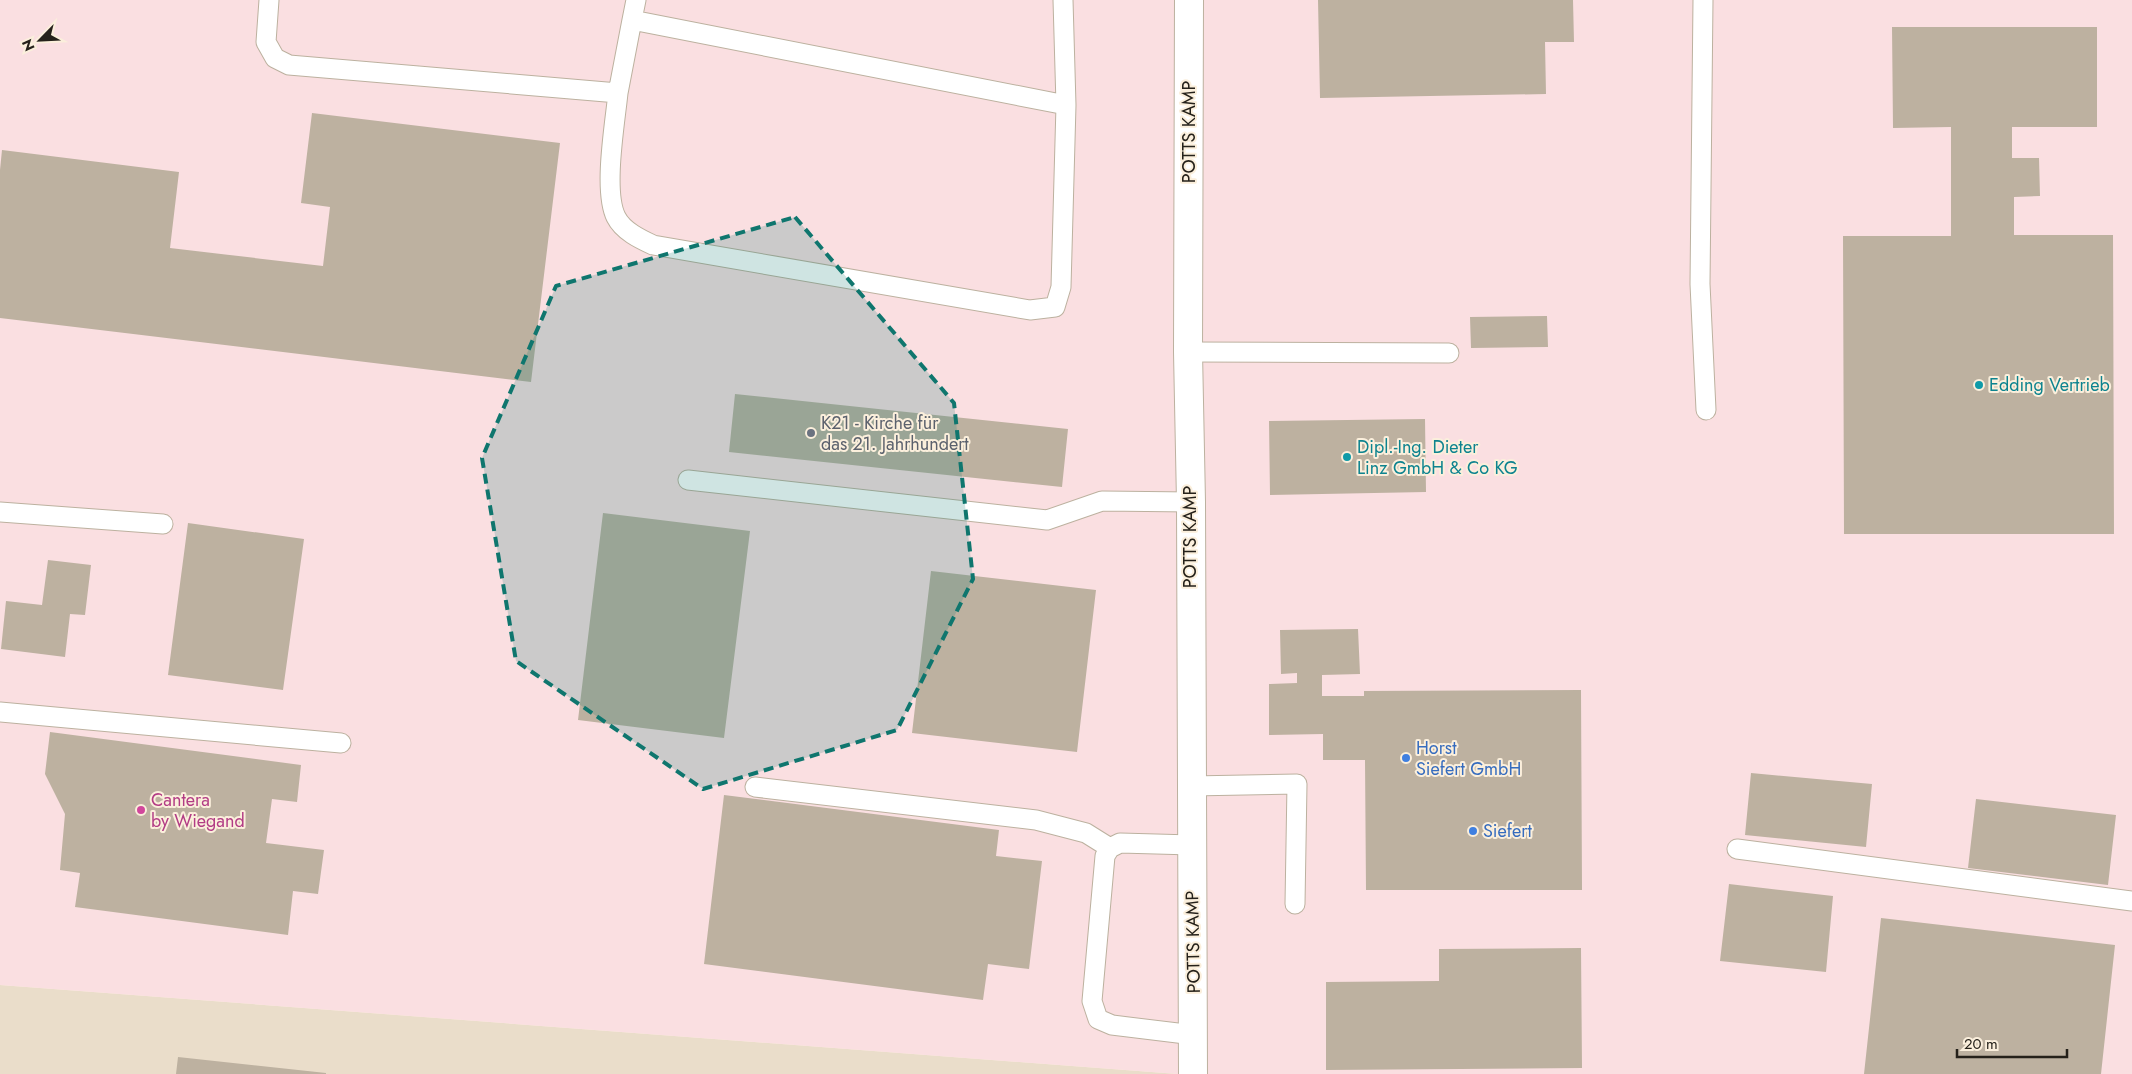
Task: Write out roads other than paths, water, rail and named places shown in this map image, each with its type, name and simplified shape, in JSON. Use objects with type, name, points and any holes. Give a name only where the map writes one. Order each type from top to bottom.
[{"type":"street","name":"POTTS KAMP","points":[[1189,0],[1188,352],[1191,502],[1190,786],[1193,1074]]},
{"type":"lane","points":[[269,0],[266,42],[275,58],[289,65],[618,93]]},
{"type":"lane","points":[[636,0],[618,93],[610,193],[617,218],[636,238],[653,245],[1030,310],[1055,307],[1061,287],[1066,104],[1063,0]]},
{"type":"lane","points":[[1703,0],[1700,284],[1706,410]]},
{"type":"lane","points":[[632,20],[1066,104]]},
{"type":"lane","points":[[1188,352],[1449,353]]},
{"type":"lane","points":[[688,480],[1048,520],[1102,501],[1191,502]]},
{"type":"lane","points":[[0,512],[163,524]]},
{"type":"lane","points":[[0,712],[341,743]]},
{"type":"lane","points":[[1190,786],[1297,784],[1295,904]]},
{"type":"lane","points":[[755,787],[1036,820],[1086,833],[1110,848]]},
{"type":"lane","points":[[1192,845],[1120,844],[1110,848],[1105,856],[1092,1001],[1098,1019],[1112,1025],[1194,1035]]},
{"type":"lane","points":[[1737,849],[2132,901]]},
{"type":"place","name":"Edding Vertrieb","points":[[1979,385]]},
{"type":"place","name":"K21 - Kirche für das 21. Jahrhundert","points":[[811,433]]},
{"type":"place","name":"Dipl.-Ing. Dieter Linz GmbH & Co KG","points":[[1347,457]]},
{"type":"place","name":"Horst Siefert GmbH","points":[[1406,758]]},
{"type":"place","name":"Cantera by Wiegand","points":[[141,810]]},
{"type":"place","name":"Siefert","points":[[1473,831]]}]
